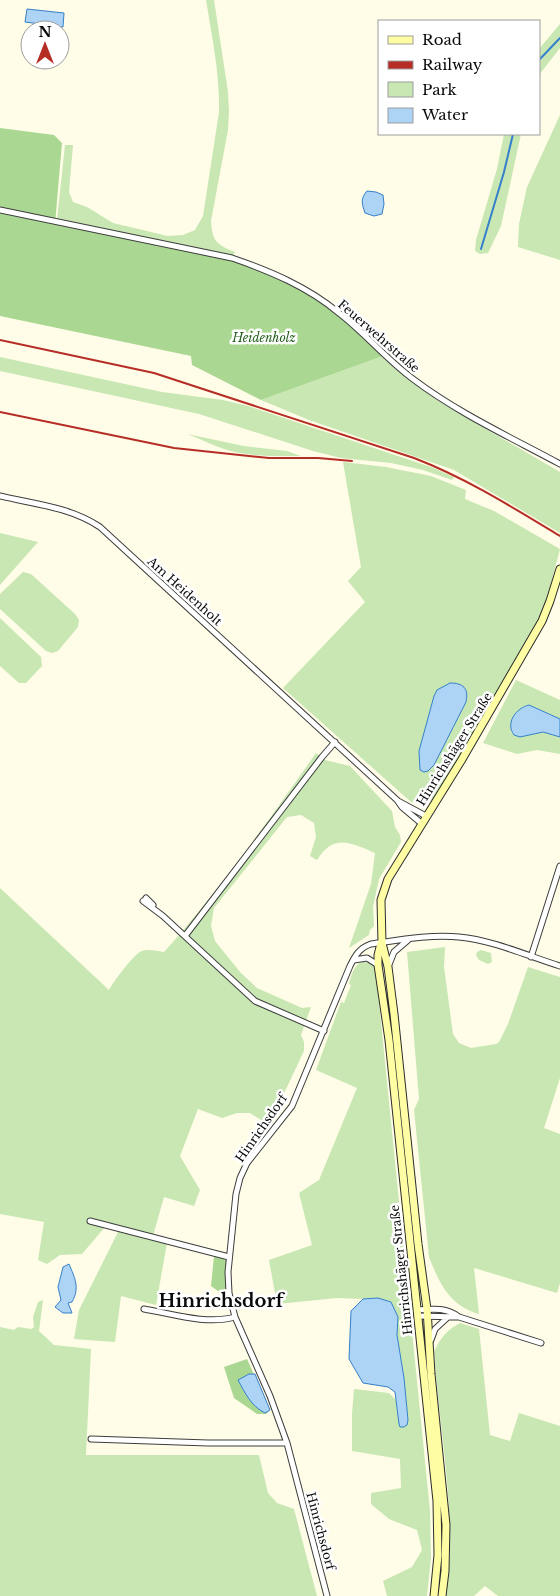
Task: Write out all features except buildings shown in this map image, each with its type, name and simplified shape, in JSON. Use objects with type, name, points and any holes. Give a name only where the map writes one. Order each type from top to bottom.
[{"type":"main road","name":"Hinrichshäger Straße","points":[[442,1596],[445,1572],[446,1525],[431,1374],[428,1313],[418,1244],[388,967],[382,943],[380,908],[382,892],[388,879],[461,761],[542,621],[560,569]]},
{"type":"main road","name":"Hinrichshäger Straße","points":[[382,943],[378,955],[378,964],[389,1040],[438,1526],[438,1555],[434,1596]]},
{"type":"street","name":"Feuerwehrstraße","points":[[0,210],[232,258],[261,268],[304,288],[339,312],[410,377],[441,399],[560,464]]},
{"type":"street","name":"Am Heidenholt","points":[[0,496],[71,512],[88,519],[100,527],[421,823]]},
{"type":"street","points":[[185,936],[335,742]]},
{"type":"street","name":"Am Heidenholt","points":[[397,800],[426,816]]},
{"type":"street","points":[[531,957],[560,866]]},
{"type":"street","points":[[145,899],[255,1001],[324,1031]]},
{"type":"street","name":"Hinrichsdorf","points":[[327,1596],[287,1443],[270,1396],[235,1317],[228,1282],[236,1194],[240,1178],[248,1163],[292,1106],[353,960],[359,950],[365,946],[409,940],[458,937],[483,941],[560,966]]},
{"type":"street","points":[[388,967],[394,952],[409,940]]},
{"type":"street","points":[[353,960],[367,958],[378,964]]},
{"type":"street","points":[[90,1221],[229,1257]]},
{"type":"street","points":[[144,1309],[180,1315],[190,1319],[235,1317]]},
{"type":"street","points":[[428,1313],[442,1309],[459,1317],[541,1343]]},
{"type":"street","points":[[417,1313],[428,1313],[447,1318],[459,1317]]},
{"type":"street","points":[[430,1343],[435,1329],[447,1318]]},
{"type":"street","points":[[91,1439],[208,1443],[287,1443]]},
{"type":"green space","points":[[206,0],[214,0],[228,92],[229,111],[228,130],[211,221],[214,238],[224,247],[235,252],[233,256],[57,219],[65,145],[73,145],[69,192],[73,202],[87,207],[113,223],[168,236],[183,235],[195,230],[203,216],[219,112],[217,70]]},
{"type":"green space","points":[[560,24],[560,48],[540,74],[540,48]]},
{"type":"green space","points":[[560,115],[560,260],[518,247],[519,224],[527,187]]},
{"type":"green space","name":"Heidenholz","points":[[0,128],[54,135],[62,143],[55,224],[230,260],[260,271],[303,291],[337,314],[383,356],[261,400],[192,365],[191,356],[0,316]]},
{"type":"green space","points":[[504,135],[521,135],[501,226],[488,253],[480,254],[475,251],[476,240],[497,169]]},
{"type":"green space","points":[[383,356],[407,379],[438,401],[560,472],[560,533],[454,470],[309,420],[261,400]]},
{"type":"green space","points":[[0,357],[162,392],[223,400],[248,406],[431,467],[454,477],[452,480],[423,470],[391,463],[341,458],[313,451],[199,414],[0,371]]},
{"type":"green space","points":[[187,434],[244,446],[287,451],[301,456],[246,454],[222,448]]},
{"type":"green space","points":[[343,462],[386,467],[431,476],[466,490],[465,499],[494,511],[560,549],[547,599],[539,621],[459,759],[432,800],[423,805],[411,802],[283,688],[365,602],[348,581],[361,567]]},
{"type":"green space","points":[[0,533],[38,542],[0,585]]},
{"type":"green space","points":[[23,572],[31,574],[75,614],[79,620],[78,627],[58,651],[52,653],[46,651],[0,609],[0,594]]},
{"type":"green space","points":[[0,618],[41,657],[42,666],[26,683],[19,683],[0,666]]},
{"type":"green space","points":[[516,680],[560,700],[560,719],[529,705],[522,707],[511,732],[514,735],[520,736],[543,732],[560,737],[560,754],[537,750],[517,754],[483,743]]},
{"type":"green space","points":[[316,753],[325,760],[350,766],[392,811],[395,827],[400,835],[401,842],[379,879],[373,907],[374,926],[370,930],[369,935],[349,948],[371,884],[375,853],[351,844],[336,843],[323,852],[317,860],[310,856],[316,837],[314,823],[301,815],[287,817],[214,908],[211,926],[215,941],[240,972],[257,988],[302,1008],[311,1007],[301,1035],[304,1042],[304,1051],[269,1125],[250,1113],[237,1113],[222,1118],[198,1109],[180,1156],[200,1190],[194,1206],[164,1197],[153,1236],[167,1243],[156,1305],[121,1296],[115,1342],[74,1339],[79,1310],[119,1230],[105,1227],[82,1254],[60,1255],[47,1264],[38,1260],[44,1222],[0,1214],[0,888],[109,990],[136,955],[148,950],[164,952],[185,928],[224,880]]},
{"type":"green space","points":[[445,947],[444,967],[453,1034],[459,1043],[471,1048],[499,1042],[508,1024],[528,967],[560,977],[560,1078],[544,1128],[560,1134],[560,1283],[557,1293],[474,1268],[479,1314],[460,1305],[453,1299],[437,1276],[429,1257],[414,1110],[419,1099],[407,952]]},
{"type":"green space","points":[[481,950],[491,953],[492,962],[488,964],[479,960],[476,955]]},
{"type":"green space","points":[[363,961],[372,964],[375,969],[379,1002],[430,1511],[431,1557],[427,1596],[387,1596],[383,1581],[412,1567],[422,1550],[417,1530],[389,1519],[371,1504],[371,1493],[401,1488],[400,1459],[352,1451],[354,1389],[389,1393],[397,1401],[400,1426],[408,1420],[397,1335],[398,1317],[378,1298],[337,1298],[277,1304],[269,1260],[312,1245],[299,1193],[319,1180],[357,1088],[316,1070],[341,1002],[344,1003],[351,985],[349,984],[352,974],[357,965]]},
{"type":"green space","points":[[214,1256],[226,1260],[226,1294],[222,1294],[211,1286]]},
{"type":"green space","points":[[43,1300],[39,1331],[54,1345],[91,1349],[86,1455],[259,1455],[268,1493],[277,1503],[294,1509],[317,1596],[0,1596],[0,1327],[14,1330],[18,1327],[31,1329],[34,1327],[33,1317],[38,1302]]},
{"type":"green space","points":[[460,1323],[479,1329],[490,1435],[510,1441],[519,1413],[560,1426],[560,1596],[498,1596],[485,1586],[474,1596],[446,1596],[450,1536],[449,1505],[434,1352],[444,1335]]},
{"type":"green space","points":[[247,1359],[270,1410],[266,1414],[257,1414],[234,1398],[224,1367]]},
{"type":"water","points":[[27,9],[64,13],[64,20],[25,20]]},
{"type":"water","points":[[367,191],[383,195],[382,214],[374,216],[365,213],[362,202]]},
{"type":"water","points":[[450,683],[464,687],[467,693],[466,702],[434,765],[424,772],[420,770],[419,751],[434,696],[437,690]]},
{"type":"water","points":[[529,705],[560,719],[560,737],[543,732],[520,737],[514,735],[511,726],[513,717],[520,709]]},
{"type":"water","points":[[69,1264],[75,1278],[76,1292],[72,1302],[68,1303],[72,1313],[63,1313],[55,1307],[61,1300],[58,1287],[63,1267]]},
{"type":"water","points":[[378,1298],[391,1302],[398,1317],[397,1335],[408,1420],[407,1425],[404,1427],[400,1427],[399,1424],[395,1392],[388,1387],[363,1383],[349,1359],[351,1311],[363,1299]]},
{"type":"water","points":[[249,1374],[255,1374],[270,1410],[265,1413],[252,1403],[238,1380]]},
{"type":"waterway","points":[[540,59],[560,38]]},
{"type":"waterway","points":[[481,249],[513,135]]},
{"type":"railway","points":[[0,340],[154,373],[414,458],[470,484],[560,536]]},
{"type":"railway","points":[[0,412],[174,448],[269,458],[318,458],[352,461]]},
{"type":"district","name":"Hinrichsdorf","points":[[221,1301]]}]
